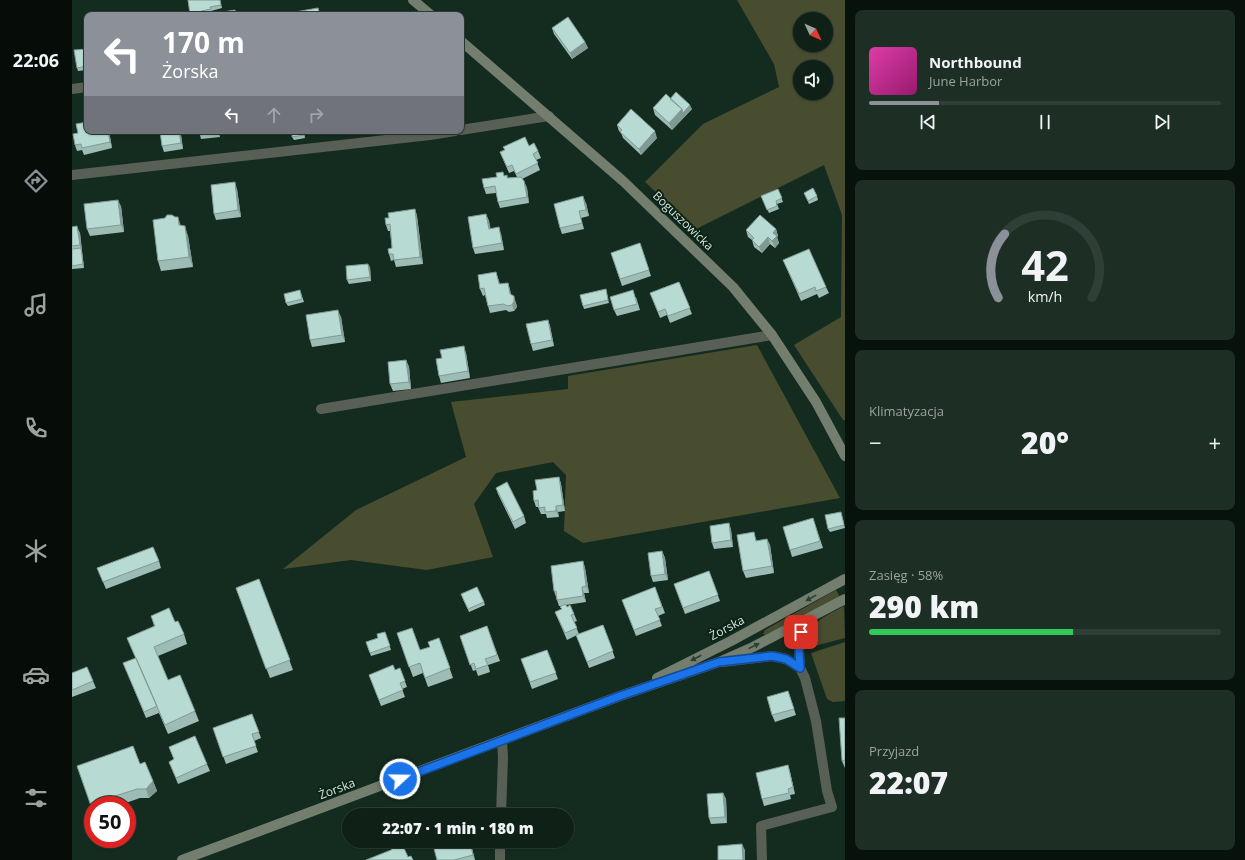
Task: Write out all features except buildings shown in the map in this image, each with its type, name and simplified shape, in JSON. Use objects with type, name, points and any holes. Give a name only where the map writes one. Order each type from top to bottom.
[{"type":"main road","points":[[413,0],[427,12]]},
{"type":"main road","name":"Boguszowicka","points":[[464,44],[623,181],[733,287],[772,335],[816,402],[845,456]]},
{"type":"main road","name":"Żorska","points":[[620,696],[731,641],[845,579]]},
{"type":"main road","name":"Żorska","points":[[182,860],[620,696],[719,662],[758,644],[845,599]]},
{"type":"street","points":[[72,89],[84,87]]},
{"type":"street","points":[[464,130],[549,116]]},
{"type":"street","points":[[72,175],[436,134]]},
{"type":"street","points":[[321,409],[772,335]]},
{"type":"street","points":[[762,860],[761,826],[832,807],[827,791],[816,721],[805,678],[800,668],[799,651],[802,621]]},
{"type":"street","name":"Żorska","points":[[719,662],[772,656],[786,659],[800,668]]},
{"type":"street","points":[[501,808],[502,741]]},
{"type":"street","points":[[500,848],[500,860]]},
{"type":"green space","points":[[737,0],[845,0],[845,420],[843,420],[794,345],[841,317],[842,215],[824,165],[696,229],[645,182],[703,124],[779,87],[774,64]]},
{"type":"green space","points":[[757,345],[840,498],[583,543],[564,531],[566,475],[553,462],[496,473],[474,504],[493,557],[427,570],[351,560],[283,569],[356,510],[466,457],[451,402],[568,389],[568,376]]},
{"type":"green space","points":[[836,590],[840,597],[765,635],[763,634],[765,630]]},
{"type":"green space","points":[[844,606],[845,638],[807,648],[810,632],[818,621]]},
{"type":"green space","points":[[845,642],[845,701],[833,702],[827,699],[811,653]]},
{"type":"route","points":[[400,779],[620,696],[719,662],[772,656],[786,659],[800,668],[799,651],[801,632]]}]
